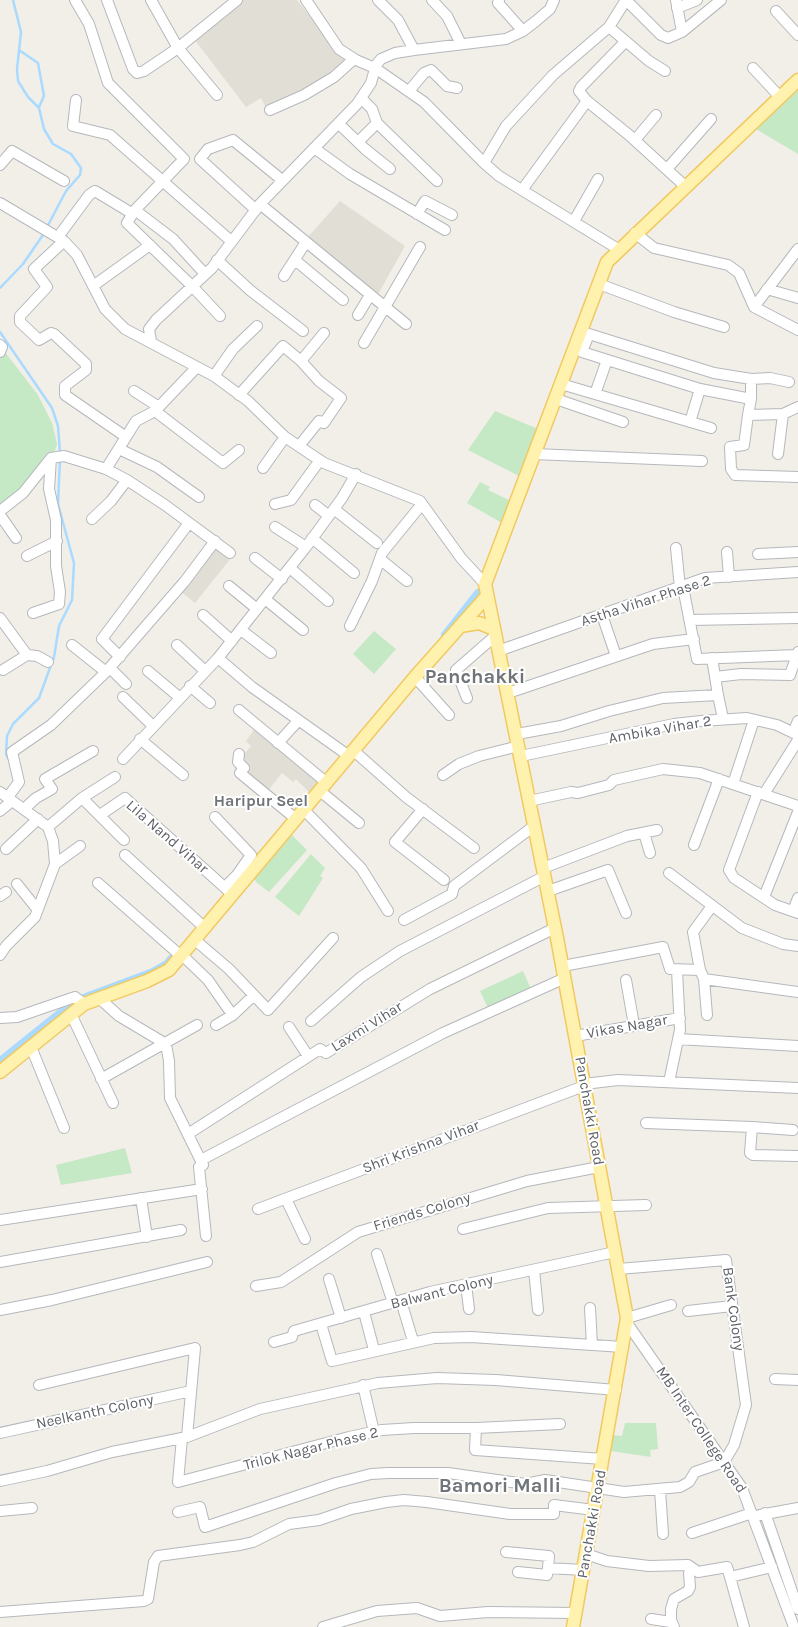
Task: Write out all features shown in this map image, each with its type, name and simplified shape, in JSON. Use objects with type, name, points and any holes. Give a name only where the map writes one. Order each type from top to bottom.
[{"type":"main road","points":[[0,1072],[71,1014],[81,1001],[99,998],[164,974],[179,954],[195,940],[202,925],[228,891],[460,626],[486,590],[534,454],[607,262],[618,249],[798,80]]},
{"type":"main road","name":"Panchakki Road","points":[[486,590],[564,972],[627,1321],[573,1627]]},
{"type":"main road","points":[[460,626],[479,623],[494,633]]},
{"type":"street","points":[[75,0],[89,24],[108,83],[184,159],[134,212],[127,223],[220,316]]},
{"type":"street","points":[[106,0],[133,69],[137,72],[144,72],[178,48],[237,0]]},
{"type":"street","points":[[151,0],[178,48],[217,95]]},
{"type":"street","points":[[306,0],[339,49],[354,59],[375,68],[409,90],[424,102],[484,163],[522,190],[618,249]]},
{"type":"street","points":[[378,0],[398,20],[414,50]]},
{"type":"street","points":[[432,0],[447,16],[461,44]]},
{"type":"street","points":[[151,341],[149,329],[156,320],[205,274],[282,180],[339,124],[371,83],[375,68],[381,59],[395,53],[506,39],[523,31],[550,9],[554,0]]},
{"type":"street","points":[[682,32],[676,4],[696,0]]},
{"type":"street","points":[[484,163],[506,126],[552,75],[609,27],[623,1],[629,3],[661,35],[668,38],[682,32],[721,0]]},
{"type":"street","points":[[497,1],[523,31]]},
{"type":"street","points":[[776,11],[798,35]]},
{"type":"street","points":[[609,27],[625,42],[665,70]]},
{"type":"street","points":[[625,42],[579,91],[587,101],[635,140],[686,187]]},
{"type":"street","points":[[270,110],[304,95],[354,59]]},
{"type":"street","points":[[753,68],[780,97]]},
{"type":"street","points":[[409,90],[424,73],[431,70],[447,86],[457,88]]},
{"type":"street","points":[[361,98],[372,109],[377,123],[437,180]]},
{"type":"street","points":[[76,100],[73,126],[110,135],[231,241]]},
{"type":"street","points":[[522,190],[587,101]]},
{"type":"street","points":[[635,140],[656,115]]},
{"type":"street","points":[[667,169],[711,119]]},
{"type":"street","points":[[358,142],[377,123]]},
{"type":"street","points":[[339,124],[390,169]]},
{"type":"street","points":[[282,180],[233,140],[208,149],[200,160],[258,207],[306,242],[406,324]]},
{"type":"street","points":[[314,148],[350,174],[445,230]]},
{"type":"street","points":[[0,165],[12,152],[64,182]]},
{"type":"street","points":[[574,221],[598,179]]},
{"type":"street","points":[[126,437],[65,395],[65,386],[86,370],[86,364],[54,334],[48,334],[42,339],[36,338],[19,319],[48,286],[34,269],[59,238],[89,195],[95,191],[134,212],[172,239],[205,274]]},
{"type":"street","points":[[417,214],[425,201],[452,215]]},
{"type":"street","points":[[0,203],[59,238],[77,255],[104,309],[125,329],[151,341],[196,368],[214,376],[239,395],[285,437],[320,460],[420,501],[486,590]]},
{"type":"street","points":[[635,233],[654,248],[728,265],[739,273],[754,307],[798,330]]},
{"type":"street","points":[[284,276],[306,242]]},
{"type":"street","points":[[94,286],[150,245]]},
{"type":"street","points":[[364,343],[420,247]]},
{"type":"street","points":[[754,307],[796,254]]},
{"type":"street","points":[[217,260],[251,291],[303,331]]},
{"type":"street","points":[[295,260],[343,300]]},
{"type":"street","points":[[599,284],[674,312],[724,327]]},
{"type":"street","points":[[767,289],[798,298]]},
{"type":"street","points":[[358,315],[370,295]]},
{"type":"street","points":[[214,376],[233,349],[257,326]]},
{"type":"street","points":[[301,361],[324,333]]},
{"type":"street","points":[[751,399],[700,389],[582,352],[590,334],[714,373],[751,379],[770,378],[789,382]]},
{"type":"street","points":[[0,344],[2,347],[0,352]]},
{"type":"street","points":[[239,395],[283,346],[301,361],[319,381],[341,398],[324,423],[319,421],[299,446]]},
{"type":"street","points":[[592,412],[607,360]]},
{"type":"street","points":[[106,469],[139,419],[157,409],[196,368]]},
{"type":"street","points":[[751,379],[751,399],[744,445],[730,447],[732,471],[735,475],[798,478]]},
{"type":"street","points":[[561,384],[711,428]]},
{"type":"street","points":[[690,422],[700,389]]},
{"type":"street","points":[[134,391],[223,463],[239,450]]},
{"type":"street","points":[[556,400],[623,422]]},
{"type":"street","points":[[748,415],[783,414],[798,407]]},
{"type":"street","points":[[778,454],[783,414]]},
{"type":"street","points":[[263,468],[285,437]]},
{"type":"street","points":[[118,449],[157,467],[199,497]]},
{"type":"street","points":[[534,454],[702,461]]},
{"type":"street","points":[[57,456],[106,469],[127,480],[190,522],[230,553]]},
{"type":"street","points":[[16,538],[0,513],[23,493],[57,456]]},
{"type":"street","points":[[33,613],[59,604],[60,592],[56,566],[56,520],[49,489],[57,456]]},
{"type":"street","points":[[275,504],[291,500],[320,460]]},
{"type":"street","points":[[122,758],[218,658],[306,547],[332,512],[356,474]]},
{"type":"street","points":[[92,518],[111,501],[127,480]]},
{"type":"street","points":[[350,626],[382,553],[422,504]]},
{"type":"street","points":[[314,506],[332,512],[377,543]]},
{"type":"street","points":[[120,657],[102,639],[190,522]]},
{"type":"street","points":[[276,527],[306,547]]},
{"type":"street","points":[[312,538],[354,572]]},
{"type":"street","points":[[27,556],[57,541]]},
{"type":"street","points":[[0,811],[5,796],[19,782],[12,752],[51,725],[108,670],[185,581],[215,541]]},
{"type":"street","points":[[676,548],[681,588],[690,620],[697,658],[797,653],[790,676],[741,674],[715,677]]},
{"type":"street","points":[[727,552],[729,577]]},
{"type":"street","points":[[758,554],[798,552]]},
{"type":"street","points":[[255,558],[282,579]]},
{"type":"street","points":[[380,559],[407,581]]},
{"type":"street","points":[[290,568],[328,602]]},
{"type":"street","name":"Astha Vihar Phase 2","points":[[498,651],[705,578],[798,572]]},
{"type":"street","points":[[229,586],[257,609]]},
{"type":"street","points":[[265,599],[304,630]]},
{"type":"street","points":[[203,615],[232,641]]},
{"type":"street","points":[[602,615],[616,656]]},
{"type":"street","points":[[0,618],[27,655]]},
{"type":"street","points":[[690,620],[798,618]]},
{"type":"street","points":[[241,630],[271,653]]},
{"type":"street","points":[[467,698],[456,670],[494,633]]},
{"type":"street","points":[[508,694],[653,644],[694,639]]},
{"type":"street","points":[[72,645],[126,684]]},
{"type":"street","points":[[177,645],[205,671]]},
{"type":"street","points":[[3,670],[27,655],[37,656],[48,662]]},
{"type":"street","points":[[218,658],[252,687],[298,721],[348,754],[474,848]]},
{"type":"street","points":[[712,658],[723,720]]},
{"type":"street","points":[[148,671],[179,697]]},
{"type":"street","points":[[415,676],[450,715]]},
{"type":"street","points":[[190,686],[210,703]]},
{"type":"street","points":[[443,775],[459,764],[479,756],[519,746],[561,726],[609,711],[663,698],[718,695]]},
{"type":"street","points":[[123,697],[153,726]]},
{"type":"street","points":[[239,710],[323,783],[359,823]]},
{"type":"street","name":"Ambika Vihar 2","points":[[519,746],[674,724],[723,720],[754,720],[777,725],[796,736]]},
{"type":"street","points":[[733,784],[754,720]]},
{"type":"street","points":[[278,743],[298,721]]},
{"type":"street","points":[[798,721],[796,736],[761,793],[729,870],[734,878],[775,905],[795,912],[798,898]]},
{"type":"street","points":[[140,739],[183,775]]},
{"type":"street","points":[[24,809],[36,798],[52,789],[45,779],[93,751]]},
{"type":"street","points":[[239,754],[238,762],[244,768],[240,773],[296,815],[361,868],[371,880],[388,911]]},
{"type":"street","points":[[529,801],[570,792],[578,793],[609,785],[614,780],[663,769],[700,773],[798,806]]},
{"type":"street","points":[[48,827],[82,798],[115,778]]},
{"type":"street","points":[[694,844],[718,779]]},
{"type":"street","points":[[0,955],[6,946],[35,917],[54,864],[53,841],[48,827],[5,796]]},
{"type":"street","points":[[82,798],[124,840]]},
{"type":"street","name":"Lila Nand Vihar","points":[[100,815],[125,798],[228,891]]},
{"type":"street","points":[[423,809],[395,842],[444,880]]},
{"type":"street","points":[[764,897],[798,812]]},
{"type":"street","points":[[216,817],[251,855],[228,891]]},
{"type":"street","points":[[6,849],[38,819]]},
{"type":"street","points":[[404,920],[452,894],[454,886],[534,826]]},
{"type":"street","points":[[311,1021],[362,977],[400,951],[544,872],[627,836],[657,830]]},
{"type":"street","points":[[644,833],[650,853]]},
{"type":"street","points":[[54,864],[80,846]]},
{"type":"street","points":[[126,855],[202,925]]},
{"type":"street","points":[[548,891],[608,870],[626,913]]},
{"type":"street","points":[[669,874],[742,928],[758,936],[798,946]]},
{"type":"street","points":[[98,883],[208,980],[229,1010]]},
{"type":"street","points":[[17,884],[37,909]]},
{"type":"street","points":[[707,1015],[702,974],[693,932],[712,906]]},
{"type":"street","name":"Laxmi Vihar","points":[[188,1134],[320,1049],[326,1053],[430,989],[555,928]]},
{"type":"street","points":[[195,940],[268,1010],[333,938]]},
{"type":"street","points":[[201,1160],[443,1032],[564,972],[663,947],[670,969],[798,992]]},
{"type":"street","points":[[669,1082],[678,1039],[680,1018],[677,970]]},
{"type":"street","points":[[626,980],[634,1025]]},
{"type":"street","points":[[216,1024],[233,1016],[254,996]]},
{"type":"street","points":[[0,1018],[16,1017],[75,997],[81,1001]]},
{"type":"street","points":[[99,998],[119,1016],[166,1044],[169,1060],[168,1083],[170,1098],[176,1114],[203,1166],[199,1167],[206,1236]]},
{"type":"street","points":[[71,1014],[112,1103]]},
{"type":"street","name":"Vikas Nagar","points":[[575,1036],[680,1018]]},
{"type":"street","points":[[101,1079],[197,1025]]},
{"type":"street","points":[[289,1027],[308,1056]]},
{"type":"street","points":[[678,1039],[798,1046]]},
{"type":"street","points":[[31,1047],[64,1128]]},
{"type":"street","name":"Shri Krishna Vihar","points":[[258,1210],[584,1085],[618,1080],[798,1088]]},
{"type":"street","points":[[646,1122],[794,1130]]},
{"type":"street","points":[[752,1127],[750,1153],[753,1155],[798,1156]]},
{"type":"street","name":"Friends Colony","points":[[256,1286],[281,1282],[358,1232],[527,1180],[599,1167]]},
{"type":"street","points":[[0,1220],[202,1188]]},
{"type":"street","points":[[141,1198],[147,1237]]},
{"type":"street","points":[[286,1199],[305,1239]]},
{"type":"street","points":[[463,1229],[548,1208],[646,1206]]},
{"type":"street","points":[[0,1262],[182,1230]]},
{"type":"street","name":"Balwant Colony","points":[[274,1342],[292,1337],[294,1331],[466,1284],[615,1252]]},
{"type":"street","points":[[377,1254],[413,1341]]},
{"type":"street","name":"Bank Colony","points":[[619,1269],[726,1260],[746,1405],[734,1445],[724,1462]]},
{"type":"street","points":[[0,1310],[52,1300],[207,1262]]},
{"type":"street","points":[[534,1270],[538,1310]]},
{"type":"street","points":[[329,1279],[341,1318]]},
{"type":"street","points":[[466,1284],[469,1308]]},
{"type":"street","points":[[627,1321],[671,1305]]},
{"type":"street","points":[[688,1312],[732,1306]]},
{"type":"street","points":[[590,1308],[592,1345]]},
{"type":"street","points":[[364,1312],[374,1350]]},
{"type":"street","name":"MB Inter College Road","points":[[627,1321],[742,1488],[794,1627]]},
{"type":"street","points":[[322,1324],[332,1361],[413,1341],[434,1338],[471,1337],[623,1347]]},
{"type":"street","points":[[39,1385],[195,1348],[184,1438]]},
{"type":"street","points":[[0,1481],[47,1471],[112,1452],[184,1438],[260,1409],[363,1385],[437,1378],[496,1380],[616,1390]]},
{"type":"street","points":[[775,1379],[798,1380]]},
{"type":"street","points":[[363,1385],[374,1432]]},
{"type":"street","name":"Neelkanth Colony","points":[[0,1433],[191,1391]]},
{"type":"street","name":"Trilok Nagar Phase 2","points":[[184,1438],[178,1482],[374,1432],[414,1428],[476,1428],[560,1424]]},
{"type":"street","points":[[476,1428],[475,1450],[603,1459]]},
{"type":"street","points":[[178,1512],[200,1507],[205,1527],[336,1483],[371,1474],[388,1473],[448,1473],[526,1484],[545,1480],[624,1492],[660,1490],[680,1487],[689,1482],[695,1472],[724,1462]]},
{"type":"street","points":[[660,1490],[663,1534]]},
{"type":"street","points":[[0,1612],[144,1601],[149,1596],[154,1562],[158,1556],[253,1542],[289,1524],[318,1520],[351,1509],[386,1502],[404,1500],[427,1502],[510,1514],[554,1514],[554,1504],[594,1510]]},
{"type":"street","points":[[0,1511],[32,1508]]},
{"type":"street","points":[[692,1533],[752,1515],[798,1508]]},
{"type":"street","points":[[765,1513],[797,1606]]},
{"type":"street","points":[[506,1552],[549,1556],[547,1575],[518,1572]]},
{"type":"street","points":[[586,1554],[607,1561],[648,1566],[688,1565],[698,1572],[726,1567],[744,1627]]},
{"type":"street","points":[[730,1577],[772,1567]]},
{"type":"street","points":[[548,1568],[583,1570]]},
{"type":"street","points":[[651,1619],[672,1624],[671,1609],[674,1599],[688,1591],[690,1587],[689,1573],[692,1569]]},
{"type":"street","points":[[323,1627],[377,1611],[417,1608],[440,1616],[488,1612],[576,1613]]},
{"type":"shaded area","points":[[241,0],[297,0],[335,50],[349,60],[330,75],[266,108],[261,98],[246,107],[194,39]]},
{"type":"shaded area","points":[[340,201],[405,246],[376,298],[307,238]]},
{"type":"shaded area","points":[[215,545],[231,558],[195,603],[180,591]]},
{"type":"shaded area","points":[[256,727],[321,780],[309,792],[296,779],[293,782],[282,773],[267,792],[242,773],[239,760],[251,746],[246,741]]},
{"type":"green space","points":[[798,89],[798,154],[756,129]]},
{"type":"green space","points":[[5,352],[38,395],[52,423],[57,444],[55,451],[46,454],[20,490],[0,505],[0,357]]},
{"type":"green space","points":[[495,411],[538,429],[519,476],[468,450]]},
{"type":"green space","points":[[480,482],[490,487],[488,490],[511,501],[502,523],[467,503]]},
{"type":"green space","points":[[374,631],[396,649],[374,674],[353,654]]},
{"type":"green space","points":[[292,835],[307,850],[269,892],[256,882],[254,877]]},
{"type":"green space","points":[[311,854],[325,868],[320,876],[323,878],[299,916],[275,897]]},
{"type":"green space","points":[[523,971],[531,989],[488,1008],[480,991]]},
{"type":"green space","points":[[125,1148],[132,1173],[61,1185],[56,1165]]},
{"type":"green space","points":[[625,1423],[656,1423],[658,1449],[650,1450],[651,1457],[611,1451],[613,1435],[622,1436]]},
{"type":"waterway","points":[[13,0],[21,32],[17,69],[18,81],[28,97],[39,108],[44,129],[53,144],[71,154],[81,168],[80,175],[66,191],[47,227]]},
{"type":"waterway","points":[[19,50],[38,63],[44,96],[39,107]]},
{"type":"waterway","points":[[0,288],[23,264],[45,232]]},
{"type":"waterway","points":[[0,332],[52,408],[58,426],[60,453]]},
{"type":"waterway","points":[[10,762],[6,754],[7,736],[13,724],[39,698],[54,657],[59,626],[72,600],[74,563],[58,504],[60,459]]},
{"type":"waterway","points":[[445,635],[478,593]]},
{"type":"waterway","points":[[0,1061],[64,1010],[86,997],[153,972],[167,964],[171,959]]},
{"type":"district","name":"Panchakki","points":[[475,677]]},
{"type":"district","name":"Haripur Seel","points":[[261,801]]},
{"type":"district","name":"Bamori Malli","points":[[500,1486]]}]
